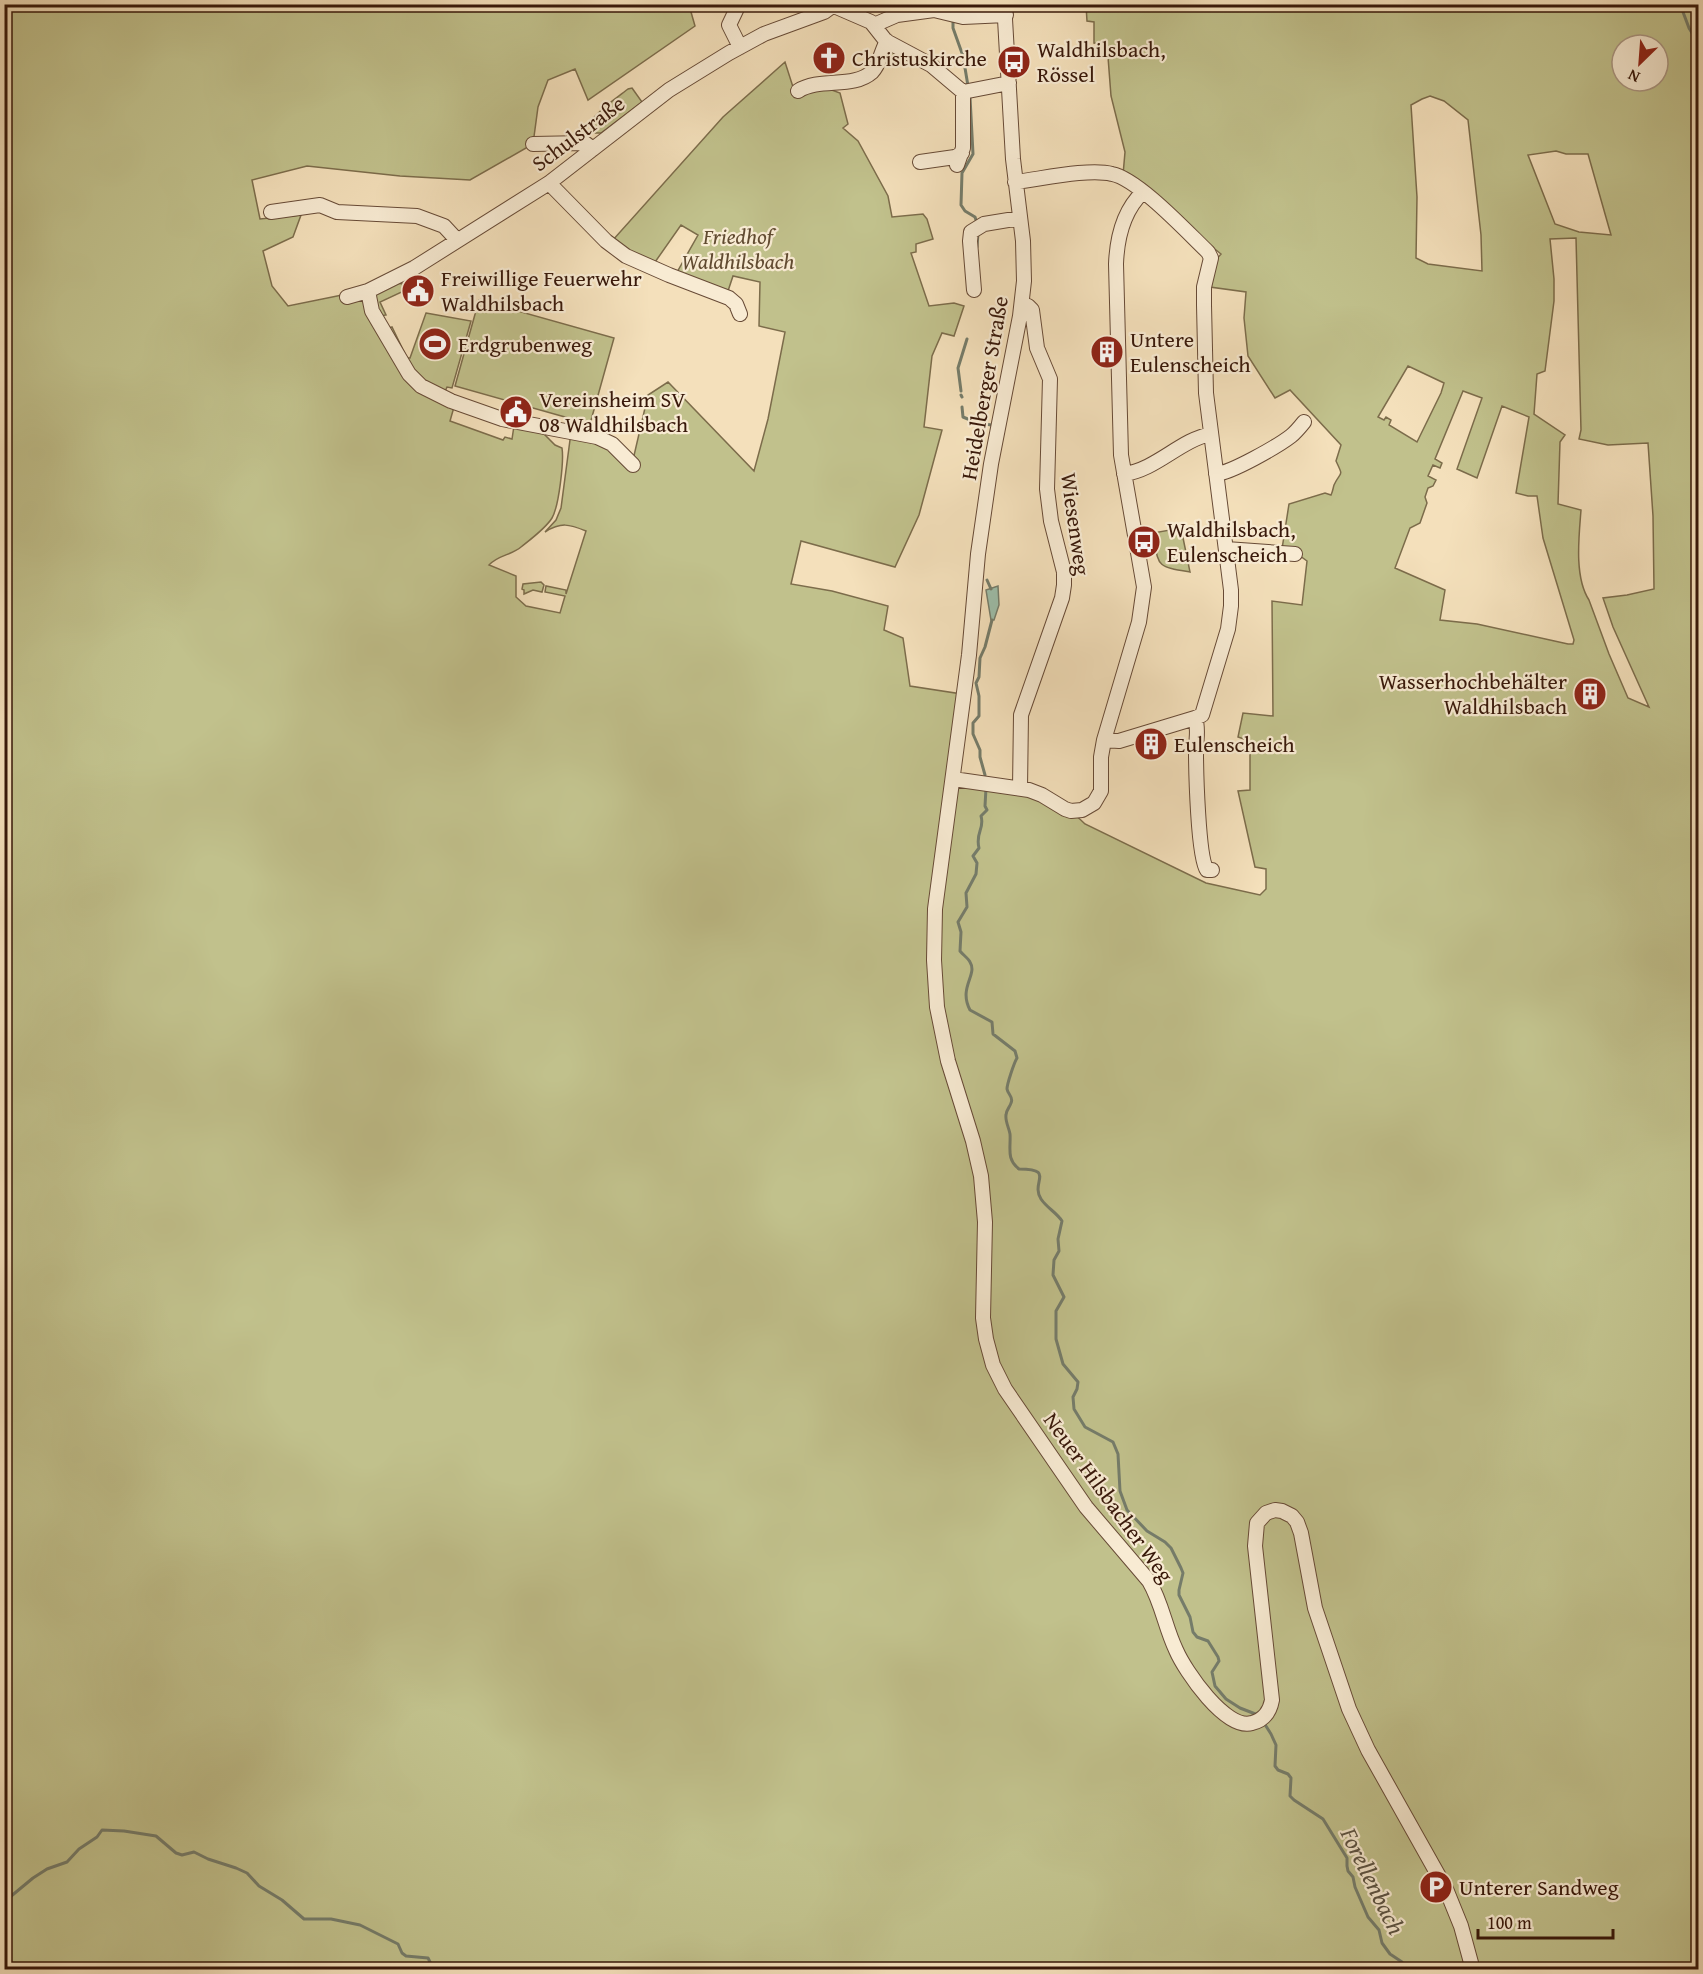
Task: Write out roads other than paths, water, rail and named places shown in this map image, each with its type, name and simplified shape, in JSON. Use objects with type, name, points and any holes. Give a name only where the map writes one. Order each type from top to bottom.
[{"type":"street","points":[[739,4],[729,25],[740,47]]},
{"type":"street","points":[[835,5],[874,25],[887,41],[931,65],[963,92]]},
{"type":"street","name":"Schulstraße","points":[[347,297],[368,291],[414,268],[549,183],[669,90],[740,47],[771,31],[824,12],[835,5]]},
{"type":"street","points":[[874,25],[900,15],[936,10],[963,17],[1006,10]]},
{"type":"street","name":"Heidelberger Straße","points":[[953,779],[969,655],[982,522],[992,456],[1022,304],[1025,259],[1015,182],[1006,10]]},
{"type":"street","points":[[798,91],[815,83],[848,81],[865,76],[874,69],[887,41]]},
{"type":"street","points":[[963,92],[1009,83]]},
{"type":"street","points":[[920,162],[955,157],[960,159],[963,92]]},
{"type":"street","points":[[533,144],[585,143],[593,149]]},
{"type":"street","points":[[1015,182],[1105,172],[1123,177],[1143,192],[1208,252],[1211,258],[1204,287],[1206,393],[1232,595],[1229,624],[1204,711],[1195,718],[1119,741],[1104,740]]},
{"type":"street","points":[[549,183],[606,241],[620,252],[646,266],[729,298],[736,304],[740,314]]},
{"type":"street","points":[[953,779],[1020,788],[1038,793],[1071,811],[1089,807],[1101,791],[1101,757],[1104,740],[1139,622],[1144,596],[1143,573],[1124,474],[1120,425],[1116,257],[1119,237],[1127,214],[1134,201],[1143,192]]},
{"type":"street","points":[[271,212],[321,205],[337,212],[417,216],[444,226],[457,240]]},
{"type":"street","points":[[974,290],[971,232],[984,224],[1020,218]]},
{"type":"street","points":[[368,291],[372,311],[409,374],[421,386],[451,401],[502,419],[597,437],[612,444],[633,465]]},
{"type":"street","name":"Wiesenweg","points":[[1020,788],[1021,715],[1062,598],[1064,582],[1063,568],[1047,500],[1050,379],[1037,348],[1032,310],[1022,304]]},
{"type":"street","points":[[1216,474],[1229,472],[1284,441],[1304,422]]},
{"type":"street","points":[[1124,474],[1136,471],[1199,437],[1211,434]]},
{"type":"street","points":[[1226,549],[1295,554]]},
{"type":"street","points":[[1195,718],[1201,843],[1204,867],[1212,870]]},
{"type":"street","name":"Neuer Hilsbacher Weg","points":[[953,779],[936,897],[934,979],[945,1052],[973,1141],[981,1176],[985,1222],[984,1324],[988,1348],[996,1373],[1086,1507],[1149,1581],[1176,1652],[1187,1669],[1221,1711],[1240,1723],[1250,1724],[1260,1720],[1267,1713],[1272,1700],[1255,1546],[1256,1526],[1263,1515],[1275,1510],[1286,1512],[1295,1519],[1301,1533],[1309,1584],[1319,1624],[1354,1722],[1446,1889],[1461,1926],[1473,1970]]},
{"type":"waterway","points":[[1680,4],[1689,28],[1698,43]]},
{"type":"waterway","points":[[953,20],[968,86]]},
{"type":"waterway","points":[[970,97],[973,154],[962,173],[961,205],[965,211],[975,217],[977,223]]},
{"type":"waterway","points":[[977,247],[978,233]]},
{"type":"waterway","name":"Forellenbach","points":[[961,391],[958,368],[967,339]]},
{"type":"waterway","name":"Forellenbach","points":[[962,407],[963,417],[991,425]]},
{"type":"waterway","name":"Forellenbach","points":[[987,580],[991,589]]},
{"type":"waterway","name":"Forellenbach","points":[[985,775],[980,750],[973,734],[973,723],[979,716],[979,696],[976,683],[979,677],[980,658],[992,620]]},
{"type":"waterway","name":"Forellenbach","points":[[986,788],[985,806],[987,810],[981,816],[979,848],[973,856],[977,863],[976,874],[966,893],[967,907],[958,922],[961,932],[960,951],[972,967],[966,995],[970,1010],[992,1022],[993,1034],[1015,1051],[1017,1058],[1007,1089],[1012,1101],[1006,1117],[1012,1161],[1019,1169],[1036,1171],[1039,1174],[1038,1193],[1062,1221],[1058,1239],[1059,1251],[1054,1260],[1053,1275],[1064,1297],[1056,1311],[1056,1339],[1063,1364],[1078,1382],[1073,1397],[1074,1409],[1085,1427],[1113,1442],[1118,1454],[1120,1491],[1127,1510],[1147,1531],[1171,1548],[1183,1573],[1179,1595],[1190,1617],[1193,1632],[1197,1637],[1208,1641],[1218,1657],[1219,1661],[1212,1672],[1215,1686],[1226,1699],[1258,1715]]},
{"type":"waterway","name":"Forellenbach","points":[[1264,1723],[1276,1745],[1275,1766],[1291,1778],[1290,1796],[1323,1819],[1347,1858],[1348,1871],[1353,1877],[1368,1917],[1379,1930],[1382,1943],[1390,1954],[1402,1962],[1405,1970]]},
{"type":"waterway","points":[[4,1902],[47,1869],[67,1862],[102,1830],[156,1836],[176,1853],[182,1855],[194,1852],[247,1873],[259,1886],[282,1900],[304,1919],[331,1919],[360,1925],[398,1944],[406,1956],[428,1958],[434,1970]]},
{"type":"place","name":"Christuskirche","points":[[829,58]]},
{"type":"place","name":"Waldhilsbach, Rössel","points":[[1014,62]]},
{"type":"place","name":"Freiwillige Feuerwehr Waldhilsbach","points":[[418,291]]},
{"type":"place","name":"Erdgrubenweg","points":[[435,344]]},
{"type":"place","name":"Untere Eulenscheich","points":[[1107,352]]},
{"type":"place","name":"Vereinsheim SV 08 Waldhilsbach","points":[[516,412]]},
{"type":"place","name":"Waldhilsbach, Eulenscheich","points":[[1144,542]]},
{"type":"place","name":"Wasserhochbehälter Waldhilsbach","points":[[1590,694]]},
{"type":"place","name":"Eulenscheich","points":[[1151,744]]},
{"type":"place","name":"Unterer Sandweg","points":[[1436,1887]]},
{"type":"park label","name":"Friedhof Waldhilsbach","points":[[738,248]]}]
